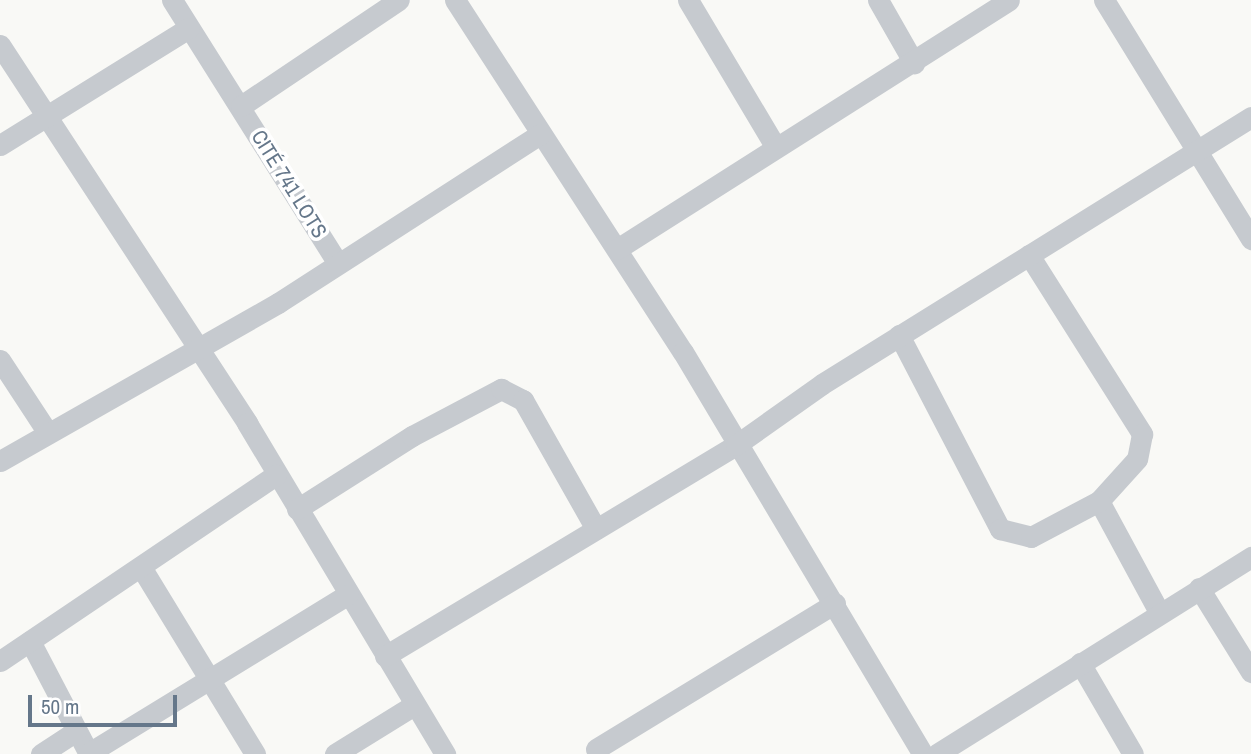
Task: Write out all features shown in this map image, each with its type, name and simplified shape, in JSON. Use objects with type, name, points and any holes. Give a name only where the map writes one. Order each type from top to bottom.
[{"type":"street","name":"CITÉ 741 LOTS","points":[[172,0],[337,262]]},
{"type":"street","points":[[241,106],[399,0]]},
{"type":"street","points":[[455,0],[617,249],[835,603],[923,754]]},
{"type":"street","points":[[688,0],[775,146]]},
{"type":"street","points":[[878,0],[914,63]]},
{"type":"street","points":[[617,249],[775,146],[914,63],[1009,0]]},
{"type":"street","points":[[1104,0],[1200,148],[1251,239]]},
{"type":"street","points":[[0,145],[189,28]]},
{"type":"street","points":[[0,45],[196,344],[445,754]]},
{"type":"street","points":[[385,656],[736,445],[899,335],[1251,117]]},
{"type":"street","points":[[0,461],[196,344],[278,303],[337,262],[540,134]]},
{"type":"street","points":[[899,335],[1000,529],[1031,537],[1099,502],[1137,459],[1142,434],[1029,255]]},
{"type":"street","points":[[0,360],[48,433]]},
{"type":"street","points":[[297,509],[412,436],[501,389],[523,400],[596,529]]},
{"type":"street","points":[[0,661],[276,475]]},
{"type":"street","points":[[1099,502],[1159,612]]},
{"type":"street","points":[[937,754],[1159,612],[1251,557]]},
{"type":"street","points":[[141,567],[255,754]]},
{"type":"street","points":[[1199,588],[1251,672]]},
{"type":"street","points":[[30,641],[89,754],[346,595]]},
{"type":"street","points":[[596,749],[835,603]]},
{"type":"street","points":[[1080,663],[1133,754]]},
{"type":"street","points":[[335,754],[414,705]]},
{"type":"street","points":[[41,754],[76,731]]}]
